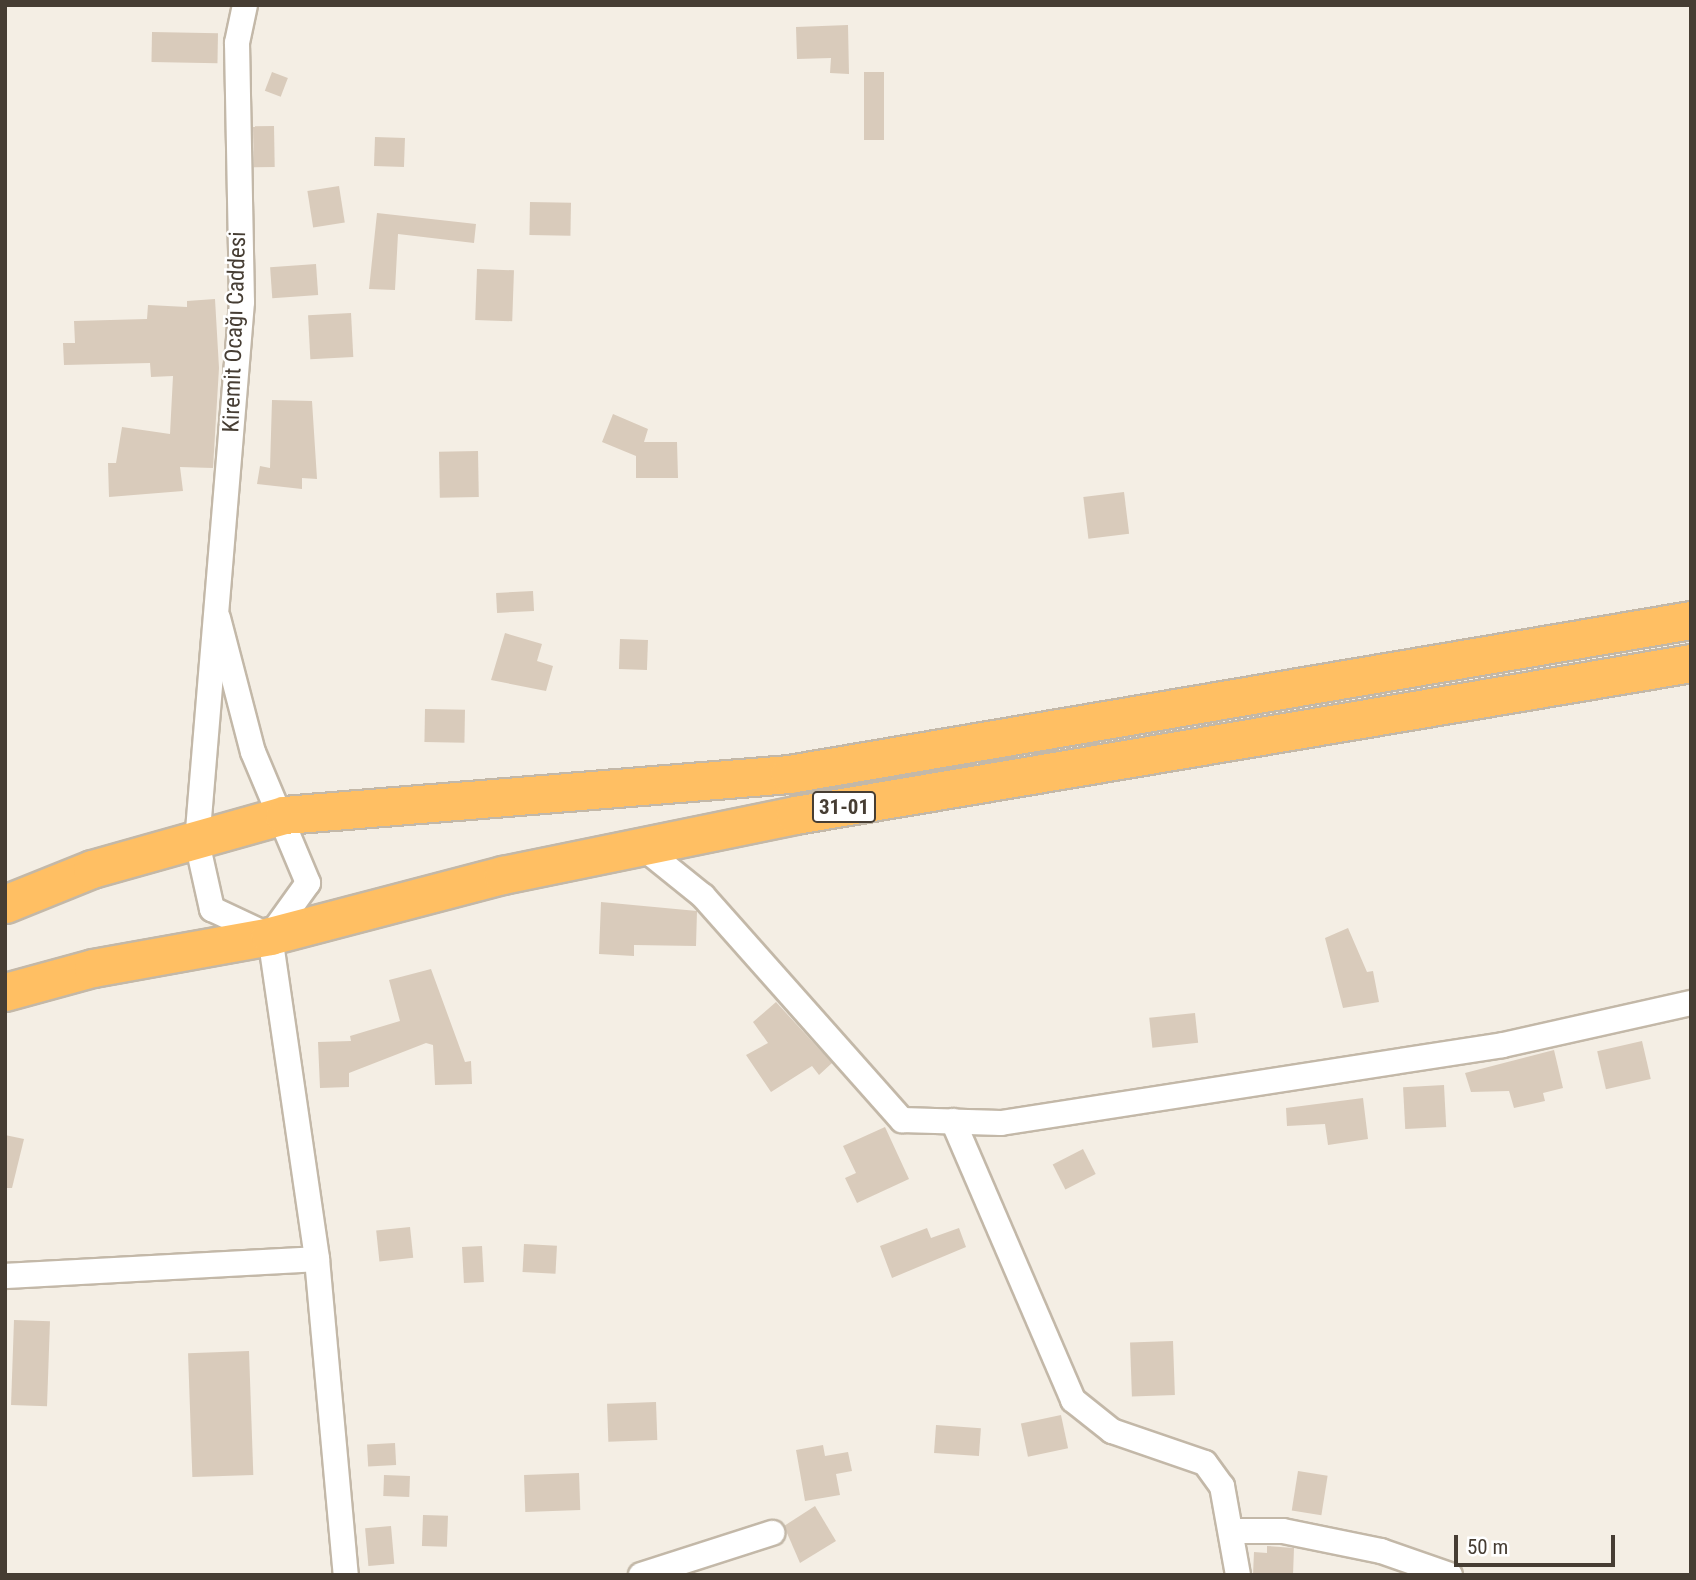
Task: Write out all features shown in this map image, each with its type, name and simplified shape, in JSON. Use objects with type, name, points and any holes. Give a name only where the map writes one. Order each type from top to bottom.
[{"type":"highway","name":"31-01","points":[[5,904],[92,869],[197,842],[284,815],[789,774],[1691,620]]},
{"type":"highway","name":"31-01","points":[[5,992],[93,968],[270,936],[641,846],[1278,729],[1691,663]]},
{"type":"street","name":"Kiremit Ocağı Caddesi","points":[[245,5],[237,43],[242,302],[218,618],[197,842],[212,909],[270,936]]},
{"type":"street","points":[[218,618],[253,752],[284,815],[308,883],[270,936],[317,1259],[346,1575]]},
{"type":"street","points":[[641,846],[703,896],[902,1120],[1001,1123],[1503,1045],[1691,1003]]},
{"type":"street","points":[[953,1121],[1073,1400],[1112,1431],[1205,1463],[1222,1486],[1234,1531],[1238,1575]]},
{"type":"street","points":[[5,1276],[317,1259]]},
{"type":"street","points":[[1234,1531],[1307,1536],[1450,1575]]},
{"type":"street","points":[[641,1575],[772,1533]]},
{"type":"building","points":[[848,25],[849,74],[830,73],[831,58],[797,59],[796,27]]},
{"type":"building","points":[[152,32],[218,33],[217,63],[151,62]]},
{"type":"building","points":[[272,72],[288,78],[281,97],[265,91]]},
{"type":"building","points":[[864,72],[884,72],[884,140],[864,140]]},
{"type":"building","points":[[253,126],[274,126],[275,167],[254,167]]},
{"type":"building","points":[[375,137],[405,138],[404,167],[374,166]]},
{"type":"building","points":[[339,186],[345,223],[313,228],[307,191]]},
{"type":"building","points":[[530,202],[571,203],[570,236],[529,235]]},
{"type":"building","points":[[377,213],[476,224],[474,243],[398,234],[395,290],[369,289]]},
{"type":"building","points":[[316,264],[318,295],[272,298],[270,267]]},
{"type":"building","points":[[477,269],[514,270],[512,321],[475,320]]},
{"type":"building","points":[[215,299],[219,368],[213,468],[180,467],[183,491],[109,497],[108,463],[116,463],[122,427],[170,434],[173,376],[151,377],[150,363],[64,365],[63,343],[75,343],[74,321],[147,319],[148,305],[187,307],[187,301]]},
{"type":"building","points":[[351,313],[353,357],[310,359],[308,315]]},
{"type":"building","points":[[272,400],[312,401],[317,479],[302,478],[302,489],[257,484],[260,466],[270,468]]},
{"type":"building","points":[[613,414],[648,429],[644,442],[677,442],[678,478],[636,478],[636,456],[602,442]]},
{"type":"building","points":[[478,451],[479,497],[440,498],[439,452]]},
{"type":"building","points":[[1124,492],[1129,534],[1088,539],[1083,497]]},
{"type":"building","points":[[533,591],[534,611],[497,613],[496,593]]},
{"type":"building","points":[[505,633],[542,644],[537,661],[553,666],[546,691],[491,680]]},
{"type":"building","points":[[620,639],[648,640],[647,670],[619,669]]},
{"type":"building","points":[[425,709],[465,710],[464,743],[424,742]]},
{"type":"building","points":[[601,902],[697,911],[696,946],[634,945],[634,956],[599,954]]},
{"type":"building","points":[[1348,928],[1367,972],[1373,971],[1379,1002],[1343,1008],[1325,938]]},
{"type":"building","points":[[431,969],[465,1062],[471,1061],[472,1084],[435,1085],[433,1045],[426,1043],[349,1073],[349,1087],[320,1088],[318,1042],[351,1041],[350,1036],[400,1021],[389,980]]},
{"type":"building","points":[[776,1002],[832,1063],[819,1075],[812,1066],[771,1092],[746,1055],[768,1043],[753,1022]]},
{"type":"building","points":[[1195,1013],[1198,1043],[1152,1048],[1149,1018]]},
{"type":"building","points":[[1642,1041],[1651,1079],[1606,1089],[1597,1051]]},
{"type":"building","points":[[1554,1050],[1563,1088],[1543,1093],[1545,1101],[1514,1108],[1509,1091],[1471,1092],[1465,1073]]},
{"type":"building","points":[[1444,1085],[1446,1127],[1405,1129],[1403,1087]]},
{"type":"building","points":[[1363,1098],[1368,1139],[1328,1145],[1325,1124],[1287,1126],[1286,1108]]},
{"type":"building","points":[[885,1127],[909,1179],[857,1203],[845,1178],[856,1173],[843,1146]]},
{"type":"building","points":[[5,1135],[24,1139],[12,1188],[5,1188]]},
{"type":"building","points":[[1083,1149],[1096,1174],[1065,1189],[1053,1164]]},
{"type":"building","points":[[410,1227],[413,1258],[379,1261],[376,1231]]},
{"type":"building","points":[[927,1228],[931,1238],[959,1228],[966,1247],[892,1278],[880,1246]]},
{"type":"building","points":[[524,1244],[557,1246],[555,1274],[523,1272]]},
{"type":"building","points":[[482,1246],[484,1282],[464,1283],[462,1247]]},
{"type":"building","points":[[14,1320],[50,1321],[47,1406],[11,1405]]},
{"type":"building","points":[[1173,1341],[1175,1395],[1132,1396],[1130,1343]]},
{"type":"building","points":[[249,1351],[253,1475],[192,1477],[188,1353]]},
{"type":"building","points":[[656,1402],[657,1440],[608,1442],[607,1404]]},
{"type":"building","points":[[1061,1415],[1068,1448],[1028,1457],[1021,1424]]},
{"type":"building","points":[[936,1425],[981,1428],[979,1456],[934,1453]]},
{"type":"building","points":[[395,1443],[396,1465],[368,1466],[367,1444]]},
{"type":"building","points":[[823,1445],[825,1456],[848,1452],[852,1471],[836,1474],[840,1495],[805,1501],[796,1450]]},
{"type":"building","points":[[1298,1471],[1328,1476],[1321,1515],[1292,1511]]},
{"type":"building","points":[[579,1473],[580,1510],[525,1512],[524,1475]]},
{"type":"building","points":[[384,1475],[410,1476],[409,1497],[383,1496]]},
{"type":"building","points":[[815,1506],[836,1541],[800,1563],[784,1526]]},
{"type":"building","points":[[423,1515],[448,1516],[447,1547],[422,1546]]},
{"type":"building","points":[[391,1526],[394,1564],[368,1566],[365,1528]]},
{"type":"building","points":[[1267,1546],[1294,1548],[1293,1575],[1253,1575],[1254,1552],[1267,1553]]}]
